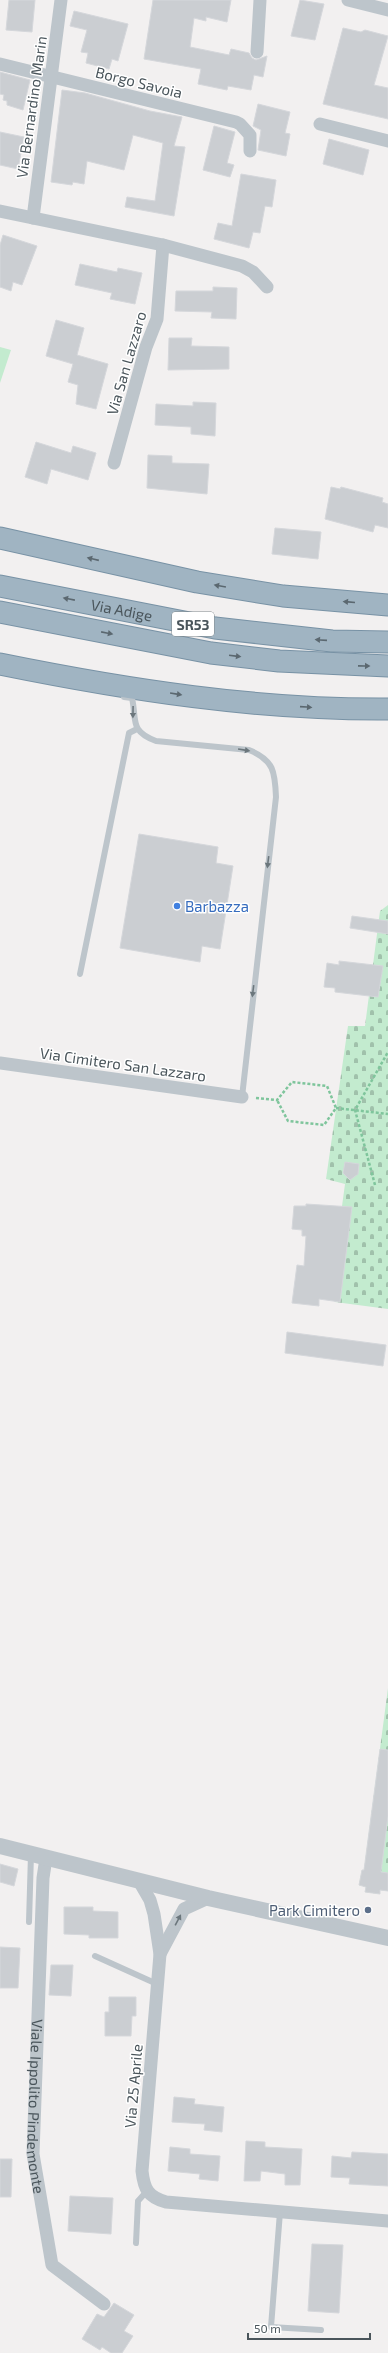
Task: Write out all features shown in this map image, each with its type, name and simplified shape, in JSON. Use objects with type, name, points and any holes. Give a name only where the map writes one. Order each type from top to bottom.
[{"type":"highway","points":[[0,538],[211,585],[283,596],[388,605]]},
{"type":"highway","name":"Via Adige","points":[[0,586],[215,628],[332,641],[388,642]]},
{"type":"highway","name":"Via Adige","points":[[0,612],[211,653],[295,662],[388,666]]},
{"type":"highway","points":[[0,664],[61,679],[223,701],[312,707],[388,708]]},
{"type":"street","name":"Via Bernardino Marin","points":[[32,218],[52,77],[61,0]]},
{"type":"street","points":[[257,52],[260,0]]},
{"type":"street","points":[[348,0],[388,10]]},
{"type":"street","name":"Borgo Savoia","points":[[0,64],[236,122],[240,124],[250,135],[250,151]]},
{"type":"street","points":[[320,124],[388,141]]},
{"type":"street","points":[[0,211],[163,245],[242,266],[253,272],[267,286]]},
{"type":"street","name":"Via San Lazzaro","points":[[114,463],[146,347],[157,320],[163,245]]},
{"type":"street","name":"Via Cimitero San Lazzaro","points":[[0,1063],[242,1096]]},
{"type":"street","points":[[0,1846],[208,1898],[388,1938]]},
{"type":"street","name":"Viale Ippolito Pindemonte","points":[[39,1856],[43,1878],[32,2154],[52,2265],[104,2304]]},
{"type":"street","name":"Via 25 Aprile","points":[[139,1881],[150,1900],[154,1914],[160,1954],[142,2171],[147,2191]]},
{"type":"street","name":"Via 25 Aprile","points":[[160,1954],[184,1909],[208,1898]]},
{"type":"street","points":[[147,2191],[154,2199],[166,2202],[388,2221]]},
{"type":"lane","points":[[117,695],[132,698],[133,719],[137,729],[145,737],[156,741],[249,750],[261,755],[271,764],[275,779],[276,797],[242,1096]]},
{"type":"lane","points":[[80,974],[129,733],[137,729]]},
{"type":"lane","points":[[29,1922],[39,1856]]},
{"type":"lane","points":[[95,1956],[157,1984]]},
{"type":"lane","points":[[136,2243],[138,2201],[147,2191]]},
{"type":"lane","points":[[280,2212],[271,2327],[321,2330]]},
{"type":"path","points":[[375,1185],[355,1110],[388,1052]]},
{"type":"path","points":[[277,1100],[292,1082],[327,1086],[336,1108]]},
{"type":"path","points":[[242,1096],[277,1100]]},
{"type":"path","points":[[277,1100],[288,1121],[324,1126],[336,1108]]},
{"type":"path","points":[[336,1108],[388,1114]]},
{"type":"green space","points":[[0,347],[11,350],[0,383]]},
{"type":"green space","points":[[388,905],[388,1309],[335,1302],[330,1295],[345,1184],[326,1179],[348,1026],[365,1026],[380,911]]},
{"type":"green space","points":[[388,1688],[388,1891],[380,1890],[380,1894],[365,1892],[366,1887],[359,1885],[362,1870],[364,1870]]},
{"type":"building","points":[[9,0],[35,0],[32,32],[6,30]]},
{"type":"building","points":[[153,0],[231,0],[227,22],[206,17],[206,21],[194,18],[190,47],[229,55],[231,49],[249,53],[252,58],[256,60],[267,56],[263,77],[254,75],[251,90],[228,86],[227,90],[198,84],[201,69],[144,59]]},
{"type":"building","points":[[300,0],[324,4],[315,40],[291,36]]},
{"type":"building","points":[[74,11],[128,24],[118,61],[112,59],[109,69],[86,63],[88,53],[81,52],[87,30],[70,26]]},
{"type":"building","points":[[343,28],[361,32],[365,30],[388,36],[374,85],[388,88],[388,119],[323,104]]},
{"type":"building","points":[[0,72],[30,80],[23,110],[7,105],[7,101],[3,100],[4,95],[0,94]]},
{"type":"building","points":[[62,90],[85,93],[150,111],[182,117],[174,146],[185,147],[174,216],[125,207],[127,197],[155,201],[163,143],[133,135],[124,170],[87,161],[84,184],[73,182],[72,185],[51,182]]},
{"type":"building","points":[[258,104],[290,112],[285,133],[290,134],[286,156],[258,150],[261,130],[253,126]]},
{"type":"building","points":[[214,126],[235,132],[227,163],[234,165],[230,177],[203,170]]},
{"type":"building","points":[[0,132],[24,137],[18,169],[0,165]]},
{"type":"building","points":[[329,139],[369,150],[363,175],[323,164]]},
{"type":"building","points":[[241,174],[276,180],[272,207],[265,206],[260,233],[253,232],[249,248],[214,239],[218,223],[232,226]]},
{"type":"building","points":[[3,235],[37,246],[22,285],[13,282],[11,291],[0,287],[0,245]]},
{"type":"building","points":[[80,264],[117,272],[118,268],[142,273],[135,304],[110,299],[112,293],[75,285]]},
{"type":"building","points":[[213,287],[237,288],[236,319],[211,318],[212,312],[175,311],[176,291],[213,291]]},
{"type":"building","points":[[56,320],[84,328],[77,355],[108,364],[96,409],[76,404],[78,385],[68,382],[73,364],[46,356]]},
{"type":"building","points":[[169,338],[192,338],[191,346],[229,347],[229,369],[168,370]]},
{"type":"building","points":[[193,402],[216,403],[215,436],[191,434],[191,427],[155,425],[156,404],[193,406]]},
{"type":"building","points":[[36,442],[71,453],[73,446],[96,453],[88,480],[51,469],[47,484],[25,477]]},
{"type":"building","points":[[148,455],[172,456],[172,463],[209,464],[207,494],[147,488]]},
{"type":"building","points":[[331,487],[340,489],[341,487],[383,498],[382,502],[388,504],[388,528],[375,525],[373,532],[325,519]]},
{"type":"building","points":[[275,528],[321,532],[318,559],[272,554]]},
{"type":"building","name":"Barbazza","points":[[139,834],[218,847],[216,863],[233,866],[220,949],[202,946],[200,962],[120,948]]},
{"type":"building","points":[[352,916],[388,921],[388,934],[350,928]]},
{"type":"building","points":[[339,961],[383,966],[378,997],[335,992],[335,988],[324,987],[327,963],[339,965]]},
{"type":"building","points":[[345,1162],[359,1164],[358,1174],[350,1180],[343,1173]]},
{"type":"building","points":[[306,1204],[352,1207],[340,1302],[319,1299],[319,1306],[292,1303],[297,1265],[304,1266],[306,1236],[302,1236],[302,1230],[292,1229],[294,1206],[306,1206]]},
{"type":"building","points":[[287,1332],[386,1345],[383,1366],[285,1353]]},
{"type":"building","points":[[380,1749],[388,1750],[388,1816],[381,1872],[388,1873],[388,1891],[380,1890],[380,1894],[365,1892],[366,1887],[359,1885],[362,1870],[364,1870]]},
{"type":"building","points":[[0,1864],[18,1869],[14,1886],[0,1882]]},
{"type":"building","points":[[64,1907],[93,1907],[93,1911],[118,1912],[118,1938],[89,1938],[89,1935],[64,1934]]},
{"type":"building","points":[[0,1947],[20,1948],[18,1988],[0,1988]]},
{"type":"building","points":[[51,1965],[73,1965],[71,1996],[49,1995]]},
{"type":"building","points":[[109,1997],[136,1997],[136,2016],[132,2016],[131,2036],[105,2036],[105,2012],[109,2012]]},
{"type":"building","points":[[174,2097],[195,2099],[194,2104],[224,2107],[222,2132],[204,2130],[205,2124],[172,2122]]},
{"type":"building","points":[[246,2141],[265,2142],[265,2147],[302,2149],[300,2185],[285,2185],[285,2174],[261,2171],[260,2181],[244,2181]]},
{"type":"building","points":[[170,2147],[190,2149],[190,2154],[220,2156],[218,2181],[199,2179],[200,2174],[168,2171]]},
{"type":"building","points":[[352,2152],[388,2154],[388,2186],[349,2184],[350,2178],[331,2177],[332,2156],[351,2158]]},
{"type":"building","points":[[0,2159],[12,2159],[11,2197],[0,2197]]},
{"type":"building","points":[[70,2196],[113,2198],[111,2234],[68,2231]]},
{"type":"building","points":[[312,2244],[343,2245],[339,2313],[308,2311]]},
{"type":"building","points":[[114,2303],[134,2315],[124,2331],[133,2336],[122,2353],[111,2353],[102,2347],[100,2350],[82,2339],[97,2314],[104,2317]]},
{"type":"place","name":"Barbazza","points":[[177,906]]},
{"type":"place","name":"Park Cimitero","points":[[368,1910]]}]
